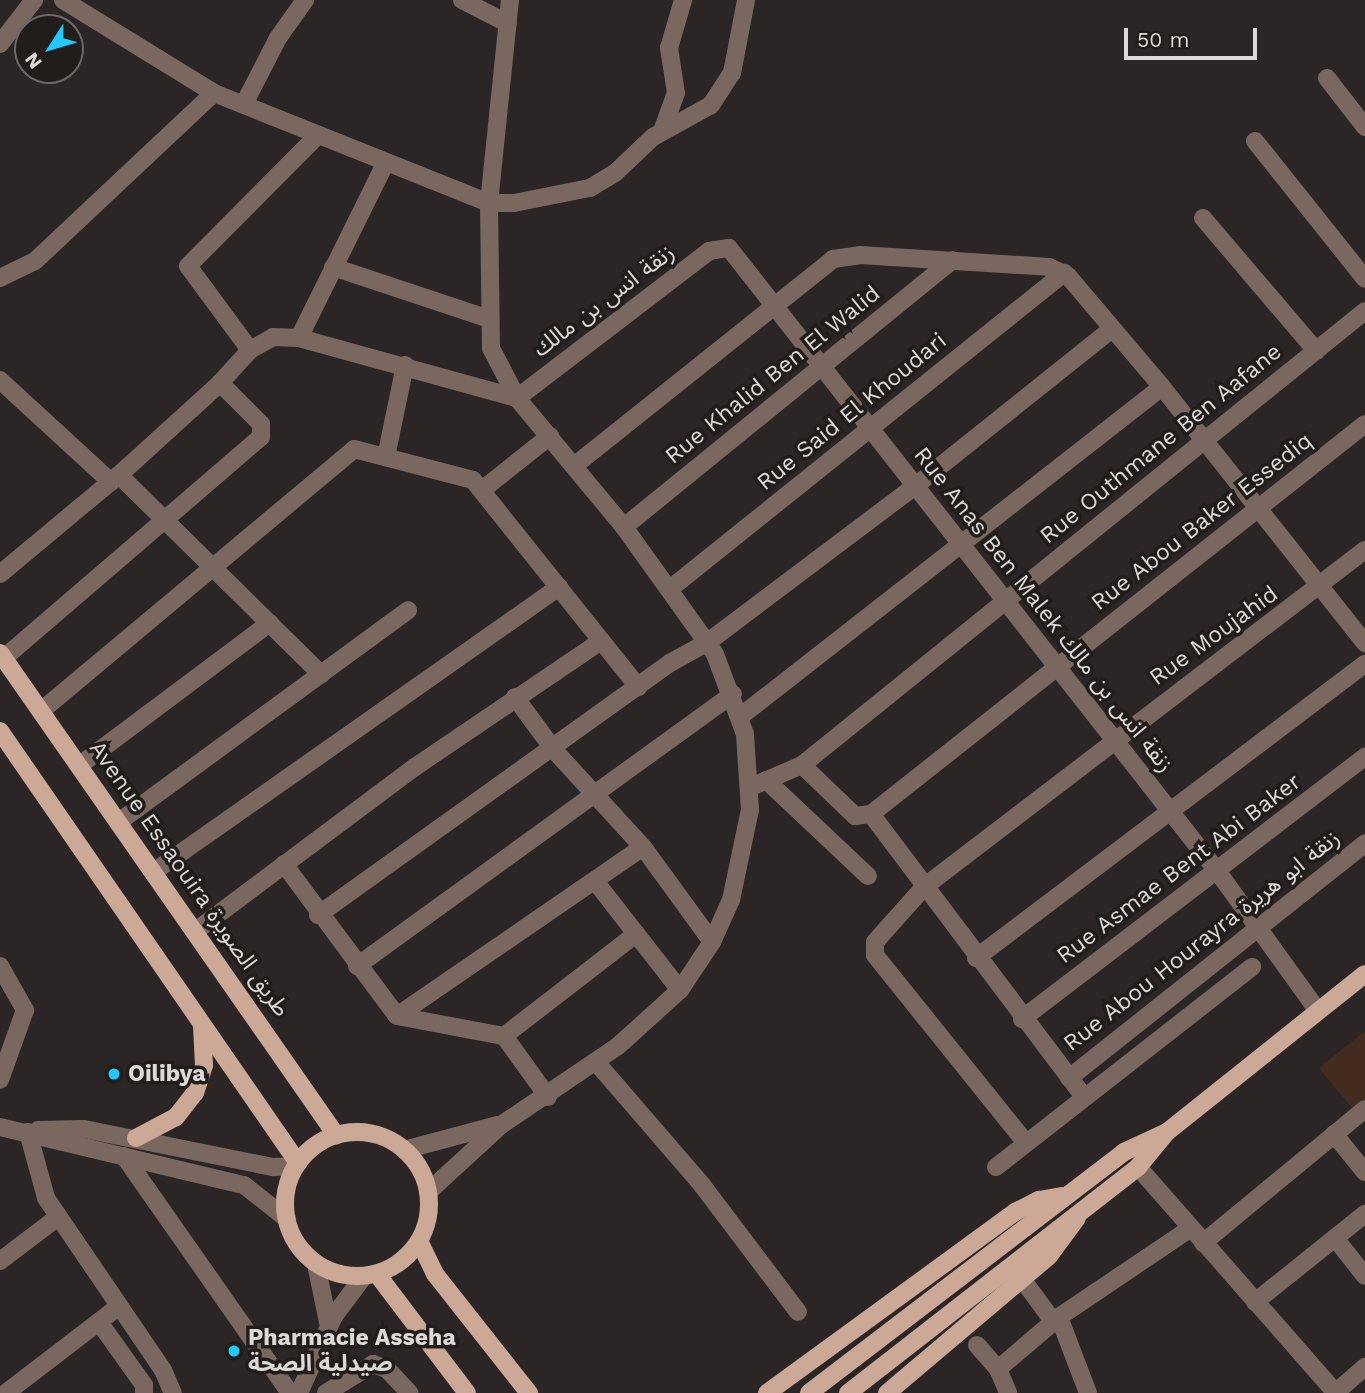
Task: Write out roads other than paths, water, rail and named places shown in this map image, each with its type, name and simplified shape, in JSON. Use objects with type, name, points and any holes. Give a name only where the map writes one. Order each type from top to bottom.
[{"type":"main road","name":"Avenue Essaouira طريق الصويرة","points":[[2,655],[197,930],[336,1135]]},
{"type":"main road","points":[[0,731],[297,1164]]},
{"type":"main road","points":[[848,1393],[1138,1167],[1167,1132],[1365,974]]},
{"type":"main road","points":[[136,1138],[176,1117],[195,1093],[205,1050],[200,1020]]},
{"type":"main road","points":[[809,1393],[1132,1147],[1167,1132]]},
{"type":"main road","points":[[372,1134],[404,1150],[417,1165],[428,1192],[428,1212],[419,1241],[400,1262],[371,1275],[339,1274],[316,1264],[297,1244],[287,1219],[286,1192],[297,1164],[316,1145],[336,1135],[372,1134]]},
{"type":"main road","points":[[767,1393],[1015,1212],[1039,1200],[1065,1196]]},
{"type":"main road","points":[[887,1393],[1049,1256],[1081,1210]]},
{"type":"main road","points":[[419,1241],[435,1274],[529,1393]]},
{"type":"main road","points":[[371,1275],[467,1393]]},
{"type":"street","points":[[0,44],[34,0]]},
{"type":"street","points":[[63,0],[214,93],[385,164],[489,203],[540,201],[590,188],[662,131],[701,112],[726,85],[746,0]]},
{"type":"street","points":[[244,104],[278,38],[305,0]]},
{"type":"street","points":[[462,0],[507,23]]},
{"type":"street","points":[[428,1192],[501,1125],[548,1097],[640,1029],[680,989],[712,942],[739,878],[759,783],[741,716],[708,642],[624,527],[517,398],[495,362],[489,319],[489,203],[510,0]]},
{"type":"street","points":[[662,131],[676,93],[670,48],[683,0]]},
{"type":"street","points":[[1327,78],[1365,127]]},
{"type":"street","points":[[0,278],[29,267],[214,93]]},
{"type":"street","points":[[250,350],[188,266],[317,136]]},
{"type":"street","points":[[1255,141],[1365,279]]},
{"type":"street","points":[[299,338],[385,164]]},
{"type":"street","points":[[1203,218],[1315,351]]},
{"type":"street","name":"Rue Anas Ben Malek زنقة انس بن مالك","points":[[722,246],[734,254],[914,487],[1219,872],[1318,1011]]},
{"type":"street","name":"زنقة انس بن مالك","points":[[517,398],[709,251],[722,246]]},
{"type":"street","points":[[575,467],[822,266],[844,256],[1049,267],[1064,272],[1162,387],[1365,643]]},
{"type":"street","name":"Rue Khalid Ben El Walid","points":[[624,527],[952,260]]},
{"type":"street","points":[[333,267],[489,319]]},
{"type":"street","name":"Rue Said El Khoudari","points":[[671,589],[1064,272]]},
{"type":"street","name":"Rue Outhmane Ben Aafane","points":[[759,783],[802,765],[1006,603],[1202,439],[1365,312]]},
{"type":"street","points":[[318,915],[554,750],[638,687],[708,642],[914,487],[1112,329]]},
{"type":"street","points":[[0,574],[115,478],[220,383],[250,350],[273,337],[299,338],[517,398]]},
{"type":"street","points":[[386,457],[405,365]]},
{"type":"street","points":[[0,380],[166,521],[321,674]]},
{"type":"street","points":[[2,655],[166,521],[261,437],[261,424],[220,383]]},
{"type":"street","points":[[741,716],[958,542],[1162,387]]},
{"type":"street","name":"Rue Abou Baker Essediq","points":[[872,814],[1260,510],[1365,424]]},
{"type":"street","points":[[482,490],[550,436]]},
{"type":"street","points":[[41,711],[345,452],[358,449],[463,475],[482,490],[638,687]]},
{"type":"street","name":"Rue Moujahid","points":[[1026,1143],[873,952],[875,942],[924,887],[1114,739],[1322,587],[1365,550]]},
{"type":"street","points":[[155,871],[559,587]]},
{"type":"street","points":[[120,821],[408,610]]},
{"type":"street","points":[[80,765],[270,623]]},
{"type":"street","points":[[197,930],[515,697],[601,641]]},
{"type":"street","points":[[976,958],[1172,814],[1365,664]]},
{"type":"street","points":[[356,966],[733,694]]},
{"type":"street","points":[[515,697],[554,750],[643,848],[712,942]]},
{"type":"street","name":"Rue Asmae Bent Abi Baker","points":[[1022,1019],[1219,872],[1365,757]]},
{"type":"street","points":[[802,765],[855,816],[872,814],[976,958],[1084,1097]]},
{"type":"street","points":[[759,783],[868,876]]},
{"type":"street","name":"Rue Abou Hourayra زنقة ابو هريرة","points":[[1069,1078],[1365,843]]},
{"type":"street","points":[[397,1016],[643,848]]},
{"type":"street","points":[[284,864],[318,915],[397,1016],[505,1036],[548,1097]]},
{"type":"street","points":[[595,881],[680,989]]},
{"type":"street","points":[[505,1036],[636,934]]},
{"type":"street","points":[[0,966],[25,1010],[0,1080]]},
{"type":"street","points":[[996,1167],[1252,967]]},
{"type":"street","points":[[596,1062],[702,1185],[799,1312]]},
{"type":"street","points":[[1203,1243],[1365,1110]]},
{"type":"street","points":[[404,1150],[501,1125]]},
{"type":"street","points":[[0,1127],[244,1185],[287,1219]]},
{"type":"street","points":[[28,1132],[70,1128],[136,1138],[272,1167],[297,1164]]},
{"type":"street","points":[[28,1132],[46,1198],[163,1370],[173,1393]]},
{"type":"street","points":[[1334,1134],[1365,1172]]},
{"type":"street","points":[[124,1156],[290,1393]]},
{"type":"street","points":[[1138,1167],[1336,1393],[1365,1367]]},
{"type":"street","points":[[1255,1302],[1365,1213]]},
{"type":"street","points":[[0,1261],[58,1217]]},
{"type":"street","points":[[998,1369],[1056,1319],[1191,1228]]},
{"type":"street","points":[[1335,1238],[1365,1276]]},
{"type":"street","points":[[316,1264],[329,1328]]},
{"type":"street","points":[[299,1393],[329,1328],[371,1275]]},
{"type":"street","points":[[1028,1287],[1056,1319],[1088,1393]]},
{"type":"street","points":[[6,1393],[118,1307]]},
{"type":"street","points":[[99,1322],[144,1385],[144,1393]]},
{"type":"street","points":[[977,1345],[998,1369],[1008,1393]]},
{"type":"street","points":[[326,1393],[373,1364],[387,1369],[409,1393]]},
{"type":"place","name":"Oilibya","points":[[114,1074]]},
{"type":"place","name":"Pharmacie Asseha صيدلية الصحة","points":[[234,1351]]}]
